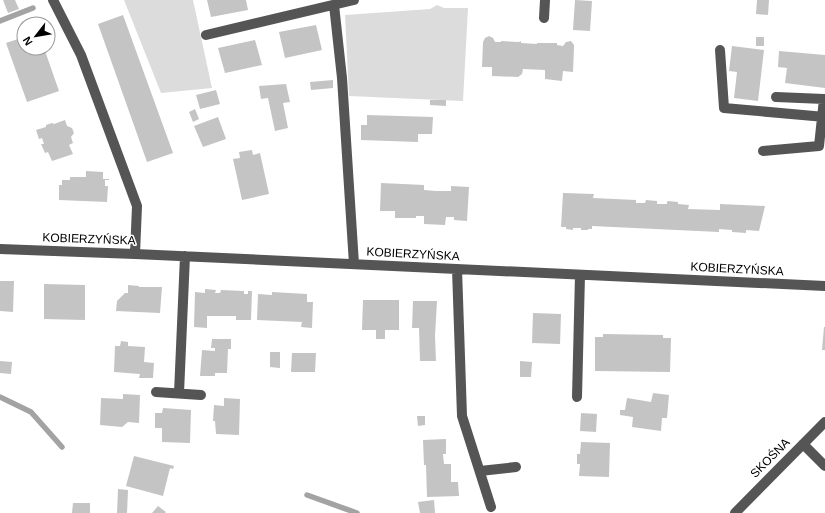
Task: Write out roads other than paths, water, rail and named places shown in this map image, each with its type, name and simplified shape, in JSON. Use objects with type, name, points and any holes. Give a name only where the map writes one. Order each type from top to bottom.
[{"type":"street","points":[[53,0],[81,55],[137,206],[134,254]]},
{"type":"street","points":[[206,35],[354,0]]},
{"type":"street","points":[[544,18],[545,0]]},
{"type":"street","points":[[334,5],[342,78],[354,264]]},
{"type":"street","points":[[720,50],[724,108],[823,117]]},
{"type":"street","points":[[763,151],[818,146],[823,117],[824,99],[776,97]]},
{"type":"street","name":"KOBIERZYŃSKA","points":[[0,249],[185,256],[825,286]]},
{"type":"street","points":[[179,393],[185,256]]},
{"type":"street","points":[[457,269],[462,416],[491,507]]},
{"type":"street","points":[[576,397],[580,275]]},
{"type":"street","points":[[156,392],[201,395]]},
{"type":"street","name":"SKOŚNA","points":[[735,513],[825,422]]},
{"type":"street","points":[[803,444],[825,466]]},
{"type":"street","points":[[480,471],[516,467]]},
{"type":"waterway","points":[[0,21],[33,8]]},
{"type":"waterway","points":[[0,397],[31,412],[62,447]]},
{"type":"waterway","points":[[307,495],[357,513]]}]
